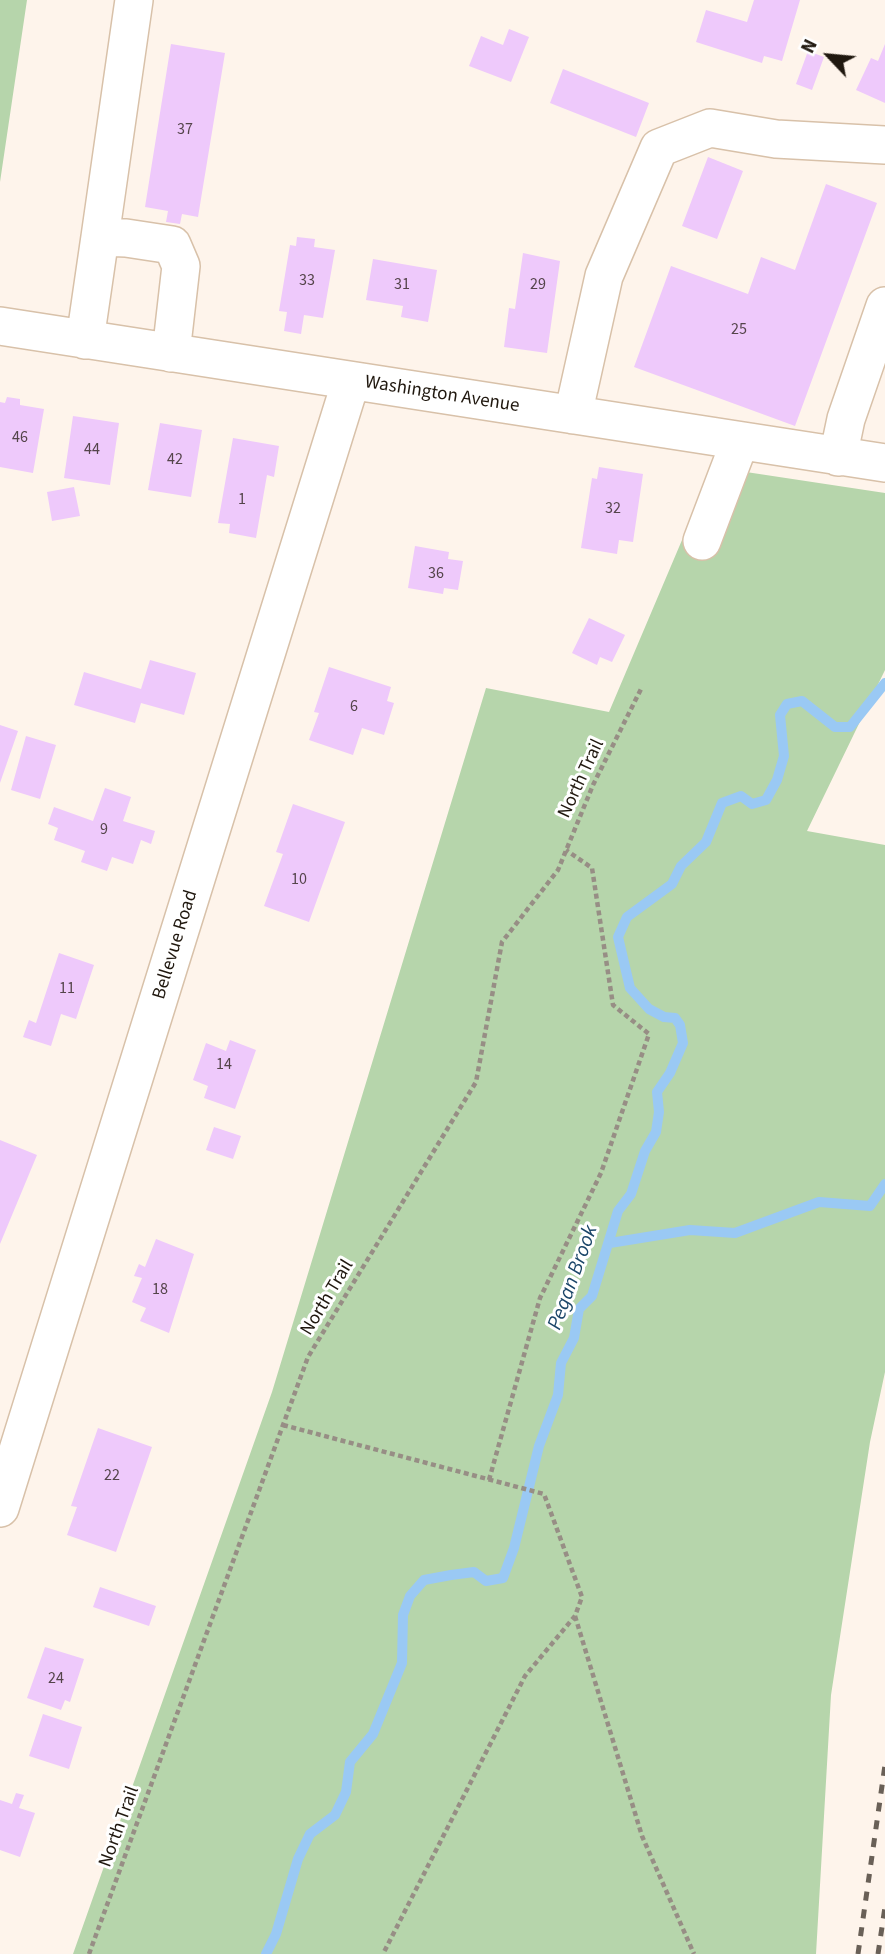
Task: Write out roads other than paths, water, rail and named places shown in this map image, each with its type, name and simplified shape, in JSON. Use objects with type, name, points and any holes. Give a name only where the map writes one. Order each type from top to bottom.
[{"type":"street","points":[[85,340],[134,0]]},
{"type":"street","points":[[573,415],[604,276],[659,148],[710,128],[776,139],[885,145]]},
{"type":"street","points":[[100,237],[172,246],[181,266],[171,353]]},
{"type":"street","points":[[838,457],[846,419],[885,306]]},
{"type":"street","name":"Washington Avenue","points":[[0,326],[885,463]]},
{"type":"street","name":"Bellevue Road","points":[[0,1508],[351,381]]},
{"type":"street","points":[[702,541],[740,441]]},
{"type":"waterway","name":"Pegan Brook","points":[[266,1954],[276,1934],[298,1859],[310,1834],[335,1815],[346,1792],[350,1762],[373,1734],[402,1663],[403,1615],[410,1596],[424,1580],[474,1572],[486,1581],[503,1578],[514,1548],[539,1446],[558,1395],[561,1363],[574,1338],[579,1309],[592,1296],[618,1211],[631,1194],[645,1151],[656,1132],[659,1112],[657,1092],[670,1073],[683,1043],[680,1025],[675,1018],[664,1017],[649,1009],[630,988],[618,937],[627,917],[672,884],[681,866],[706,842],[722,803],[741,796],[752,804],[766,800],[777,780],[784,756],[780,715],[787,704],[802,701],[835,727],[850,727],[885,683]]},
{"type":"waterway","points":[[610,1243],[690,1230],[735,1233],[819,1202],[870,1206],[885,1184]]},
{"type":"railway","points":[[858,1954],[885,1765]]},
{"type":"railway","points":[[878,1954],[885,1907]]}]
